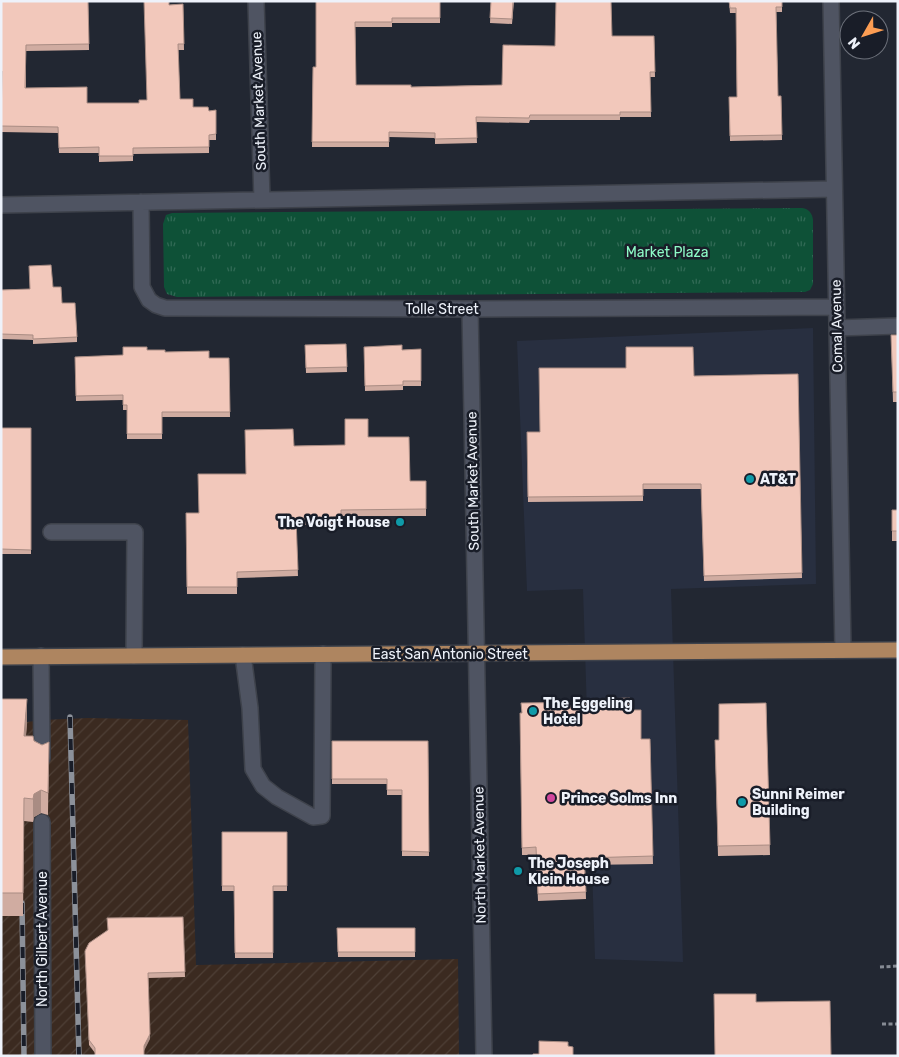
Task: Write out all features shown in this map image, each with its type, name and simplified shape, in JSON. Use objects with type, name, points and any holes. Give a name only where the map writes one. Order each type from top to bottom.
[{"type":"main road","name":"East San Antonio Street","points":[[1,657],[898,650]]},
{"type":"street","name":"South Market Avenue","points":[[256,1],[262,200]]},
{"type":"street","name":"Comal Avenue","points":[[831,1],[843,650]]},
{"type":"street","points":[[1,205],[834,189]]},
{"type":"street","name":"Tolle Street","points":[[141,202],[142,287],[149,300],[156,305],[174,308],[470,309],[836,306]]},
{"type":"street","name":"South Market Avenue","points":[[470,309],[476,654]]},
{"type":"street","points":[[837,328],[898,326]]},
{"type":"street","points":[[51,532],[135,532],[134,656]]},
{"type":"street","points":[[243,655],[250,708],[254,769],[263,786],[277,797],[313,817],[322,816],[323,654]]},
{"type":"street","name":"North Market Avenue","points":[[476,654],[484,1056]]},
{"type":"street","points":[[41,656],[42,758]]},
{"type":"street","name":"North Gilbert Avenue","points":[[42,822],[43,1056]]},
{"type":"path","points":[[880,967],[898,966]]},
{"type":"path","points":[[882,1024],[898,1024]]},
{"type":"shaded area","points":[[813,328],[816,584],[671,589],[683,962],[595,959],[583,589],[527,591],[517,341]]},
{"type":"shaded area","points":[[88,718],[188,720],[196,965],[458,959],[459,1056],[1,1056],[1,721],[27,722]]},
{"type":"green space","name":"Market Plaza","points":[[802,208],[810,212],[813,220],[813,284],[810,290],[805,292],[177,297],[167,294],[164,287],[163,224],[166,215],[172,213]]},
{"type":"building","points":[[1,1],[88,1],[89,44],[26,45],[25,88],[87,87],[87,103],[139,103],[139,100],[147,100],[144,1],[169,1],[169,5],[183,4],[184,44],[178,44],[180,99],[193,99],[193,107],[208,107],[209,111],[216,110],[216,134],[209,135],[209,147],[133,148],[133,156],[99,156],[99,147],[59,148],[58,127],[1,126]]},
{"type":"building","points":[[316,1],[440,1],[440,18],[392,18],[392,22],[355,22],[356,85],[411,85],[411,87],[502,85],[503,45],[555,46],[556,1],[611,1],[612,36],[654,36],[655,72],[650,72],[651,112],[620,112],[620,115],[530,115],[529,118],[476,117],[477,138],[435,139],[435,133],[389,132],[389,142],[312,142],[313,67],[316,67]]},
{"type":"building","points":[[491,1],[513,1],[512,19],[490,18]]},
{"type":"building","points":[[729,1],[782,1],[782,7],[776,7],[778,96],[781,96],[782,135],[730,136],[729,97],[737,97],[736,8],[730,8]]},
{"type":"building","points":[[51,265],[53,287],[61,287],[62,303],[75,303],[77,337],[33,339],[33,335],[1,334],[1,290],[30,289],[29,266]]},
{"type":"building","points":[[891,335],[898,335],[898,392],[893,392]]},
{"type":"building","points":[[346,344],[347,367],[306,368],[305,345]]},
{"type":"building","points":[[402,345],[402,350],[421,349],[421,381],[403,381],[403,385],[365,386],[364,347]]},
{"type":"building","points":[[123,347],[147,347],[147,350],[165,350],[165,352],[209,351],[209,358],[229,358],[230,412],[162,412],[162,434],[127,434],[127,405],[123,405],[123,395],[76,396],[75,357],[123,355]]},
{"type":"building","points":[[626,347],[693,347],[694,376],[798,374],[802,573],[704,576],[701,484],[643,484],[643,496],[528,497],[527,432],[540,432],[539,368],[626,368]]},
{"type":"building","points":[[345,419],[368,419],[368,437],[409,437],[410,481],[426,481],[426,509],[341,510],[341,517],[296,518],[298,570],[237,572],[237,587],[187,587],[186,513],[199,513],[198,474],[246,474],[245,430],[293,429],[294,446],[345,445]]},
{"type":"building","points":[[1,428],[31,428],[31,550],[1,549]]},
{"type":"building","points":[[892,510],[898,510],[898,531],[892,531]]},
{"type":"building","points":[[630,698],[631,710],[641,710],[641,739],[650,739],[653,856],[584,858],[586,892],[538,894],[536,847],[522,848],[521,703],[600,702],[600,699]]},
{"type":"building","points":[[1,699],[27,699],[24,736],[33,736],[34,741],[42,745],[49,742],[48,793],[41,790],[34,794],[33,799],[24,798],[23,893],[1,893]]},
{"type":"building","name":"Sunni Reimer Building","points":[[766,703],[770,845],[718,846],[715,740],[719,740],[719,704]]},
{"type":"building","points":[[332,741],[428,741],[429,852],[402,851],[402,790],[387,790],[387,779],[332,779]]},
{"type":"building","points":[[222,832],[287,832],[287,886],[273,886],[273,953],[235,953],[234,886],[222,886]]},
{"type":"building","points":[[183,917],[185,972],[148,973],[150,1034],[144,1046],[144,1056],[95,1056],[95,1048],[89,1040],[85,951],[89,943],[108,930],[107,918]]},
{"type":"building","points":[[337,928],[415,928],[415,952],[338,952]]},
{"type":"building","points":[[714,994],[756,994],[756,1002],[830,1001],[831,1056],[715,1056]]},
{"type":"building","points":[[539,1041],[568,1042],[568,1046],[573,1047],[573,1056],[533,1056],[533,1054],[539,1054]]},
{"type":"railway","points":[[70,717],[79,1056]]},
{"type":"railway","points":[[22,903],[24,1056]]},
{"type":"place","name":"AT&T","points":[[750,479]]},
{"type":"place","name":"The Voigt House","points":[[400,522]]},
{"type":"place","name":"The Eggeling Hotel","points":[[533,711]]},
{"type":"place","name":"Prince Solms Inn","points":[[551,798]]},
{"type":"place","name":"Sunni Reimer Building","points":[[742,802]]},
{"type":"place","name":"The Joseph Klein House","points":[[518,871]]}]
